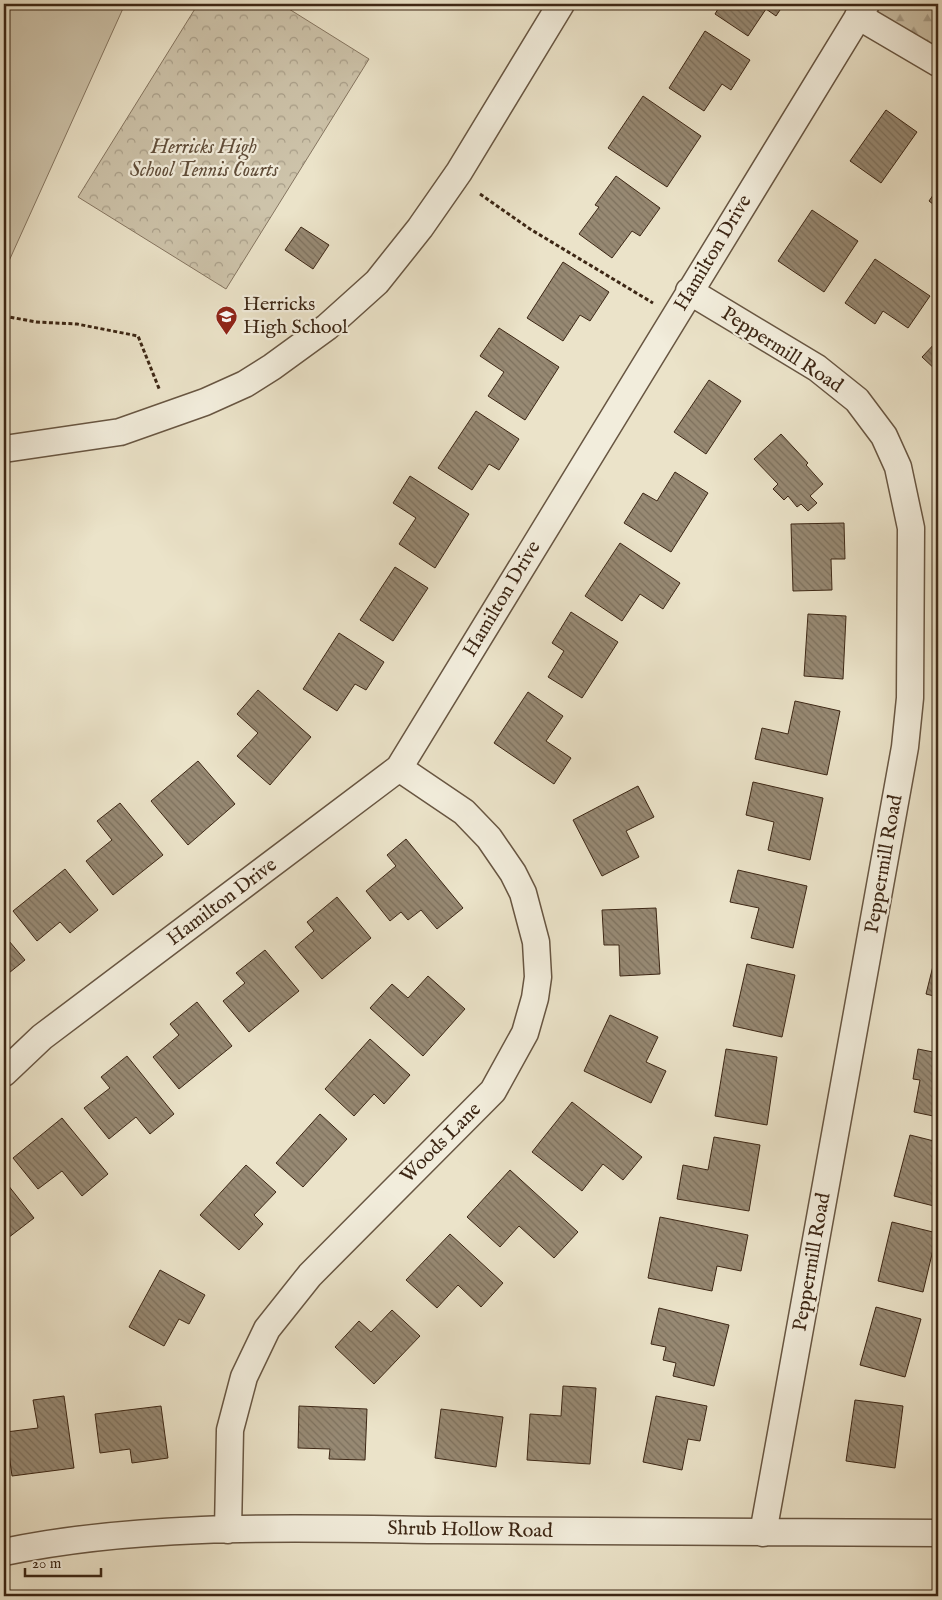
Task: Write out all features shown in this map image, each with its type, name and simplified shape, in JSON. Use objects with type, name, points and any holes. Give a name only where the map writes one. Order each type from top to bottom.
[{"type":"street","points":[[4,449],[120,432],[170,415],[229,391],[272,368],[327,327],[377,282],[404,249],[459,172],[561,4]]},
{"type":"street","points":[[862,10],[938,63]]},
{"type":"street","name":"Hamilton Drive","points":[[4,1073],[42,1038],[399,768],[862,10]]},
{"type":"street","name":"Peppermill Road","points":[[689,291],[818,368],[857,400],[884,436],[898,467],[911,528],[910,698],[905,747],[763,1532]]},
{"type":"street","name":"Woods Lane","points":[[228,1530],[230,1430],[244,1377],[267,1329],[310,1274],[493,1090],[525,1032],[535,998],[538,977],[536,942],[523,893],[513,873],[489,838],[464,812],[399,768]]},
{"type":"street","name":"Shrub Hollow Road","points":[[4,1552],[95,1538],[228,1530],[938,1533]]},
{"type":"path","points":[[480,194],[530,229],[675,316]]},
{"type":"path","points":[[4,316],[36,322],[78,324],[138,336],[170,415]]},
{"type":"green space","points":[[4,4],[125,4],[4,272]]},
{"type":"green space","name":"Herricks High School Tennis Courts","points":[[198,4],[281,4],[369,59],[226,289],[78,197]]},
{"type":"green space","points":[[866,4],[938,4],[938,63]]},
{"type":"building","points":[[721,4],[784,4],[776,16],[766,9],[748,36],[715,14]]},
{"type":"building","points":[[705,31],[750,60],[731,90],[722,84],[704,111],[669,88]]},
{"type":"building","points":[[643,96],[701,136],[667,187],[608,148]]},
{"type":"building","points":[[886,110],[917,132],[881,183],[850,161]]},
{"type":"building","points":[[616,176],[660,208],[640,236],[632,231],[612,258],[579,234],[599,207],[595,205]]},
{"type":"building","points":[[938,188],[938,208],[929,201]]},
{"type":"building","points":[[812,210],[858,241],[824,292],[778,261]]},
{"type":"building","points":[[301,227],[329,245],[313,269],[285,250]]},
{"type":"building","points":[[875,259],[930,296],[908,328],[883,311],[875,324],[845,303]]},
{"type":"building","points":[[563,262],[609,292],[590,321],[580,315],[563,341],[527,318]]},
{"type":"building","points":[[499,328],[559,367],[525,420],[488,396],[504,372],[480,356]]},
{"type":"building","points":[[938,340],[938,372],[922,357]]},
{"type":"building","points":[[709,380],[741,401],[706,454],[674,432]]},
{"type":"building","points":[[938,383],[938,394],[933,388]]},
{"type":"building","points":[[476,411],[519,439],[499,470],[489,464],[472,490],[438,468]]},
{"type":"building","points":[[781,434],[808,463],[806,465],[823,484],[810,496],[817,503],[808,511],[801,504],[797,507],[788,496],[784,500],[773,489],[778,484],[754,459]]},
{"type":"building","points":[[675,472],[708,493],[671,552],[624,523],[643,493],[657,501]]},
{"type":"building","points":[[410,476],[469,514],[435,568],[399,544],[416,518],[393,503]]},
{"type":"building","points":[[844,523],[845,559],[831,559],[832,590],[793,591],[791,524]]},
{"type":"building","points":[[620,543],[680,583],[663,609],[640,594],[622,621],[585,596]]},
{"type":"building","points":[[395,567],[428,588],[393,641],[360,620]]},
{"type":"building","points":[[571,612],[618,642],[582,698],[548,677],[564,651],[552,643]]},
{"type":"building","points":[[808,614],[846,616],[843,679],[804,676]]},
{"type":"building","points":[[339,633],[384,662],[366,690],[355,684],[337,711],[303,689]]},
{"type":"building","points":[[258,690],[311,737],[270,785],[237,756],[258,733],[237,714]]},
{"type":"building","points":[[528,692],[563,716],[546,741],[571,758],[554,784],[494,743]]},
{"type":"building","points":[[795,701],[840,711],[827,775],[755,759],[762,728],[788,734]]},
{"type":"building","points":[[198,761],[235,804],[188,845],[151,801]]},
{"type":"building","points":[[753,782],[823,798],[810,860],[768,850],[774,822],[746,815]]},
{"type":"building","points":[[638,786],[654,817],[626,831],[639,857],[602,876],[573,820]]},
{"type":"building","points":[[120,803],[163,855],[113,895],[86,861],[112,840],[97,821]]},
{"type":"building","points":[[406,839],[463,908],[437,929],[421,910],[408,920],[401,912],[390,921],[366,891],[396,866],[387,855]]},
{"type":"building","points":[[65,869],[98,910],[70,933],[60,922],[37,941],[13,911]]},
{"type":"building","points":[[738,870],[807,886],[793,948],[751,938],[759,908],[730,902]]},
{"type":"building","points":[[337,897],[371,938],[322,979],[295,947],[314,931],[307,922]]},
{"type":"building","points":[[656,908],[660,974],[620,976],[619,945],[604,945],[602,910]]},
{"type":"building","points":[[4,935],[25,960],[4,977]]},
{"type":"building","points":[[265,950],[299,991],[249,1032],[223,1001],[245,983],[236,973]]},
{"type":"building","points":[[935,958],[938,959],[938,997],[926,994]]},
{"type":"building","points":[[747,964],[795,975],[782,1037],[733,1026]]},
{"type":"building","points":[[428,976],[465,1009],[423,1056],[370,1008],[392,984],[408,998]]},
{"type":"building","points":[[197,1002],[232,1046],[179,1089],[153,1057],[179,1035],[170,1024]]},
{"type":"building","points":[[610,1015],[658,1037],[646,1062],[666,1071],[651,1103],[584,1071]]},
{"type":"building","points":[[370,1039],[410,1075],[384,1104],[374,1094],[354,1116],[325,1089]]},
{"type":"building","points":[[726,1049],[777,1057],[767,1125],[715,1116]]},
{"type":"building","points":[[918,1049],[938,1053],[938,1117],[914,1112],[920,1080],[913,1079]]},
{"type":"building","points":[[127,1056],[174,1114],[150,1134],[136,1117],[109,1139],[84,1108],[110,1088],[101,1077]]},
{"type":"building","points":[[572,1102],[642,1157],[623,1180],[603,1164],[582,1191],[532,1152]]},
{"type":"building","points":[[320,1114],[347,1139],[303,1187],[276,1163]]},
{"type":"building","points":[[62,1118],[108,1174],[82,1196],[62,1171],[38,1189],[13,1158]]},
{"type":"building","points":[[910,1135],[938,1142],[938,1207],[894,1196]]},
{"type":"building","points":[[714,1137],[760,1145],[749,1211],[677,1199],[683,1165],[708,1170]]},
{"type":"building","points":[[246,1165],[276,1192],[254,1215],[263,1224],[239,1250],[200,1215]]},
{"type":"building","points":[[510,1170],[578,1232],[554,1258],[519,1226],[500,1247],[467,1217]]},
{"type":"building","points":[[4,1180],[34,1218],[4,1241]]},
{"type":"building","points":[[660,1217],[748,1235],[741,1271],[717,1266],[712,1291],[648,1278]]},
{"type":"building","points":[[892,1222],[937,1233],[923,1292],[878,1281]]},
{"type":"building","points":[[450,1234],[503,1283],[481,1307],[458,1285],[437,1308],[406,1280]]},
{"type":"building","points":[[160,1270],[205,1295],[189,1324],[179,1319],[164,1346],[129,1327]]},
{"type":"building","points":[[876,1307],[921,1319],[905,1377],[860,1365]]},
{"type":"building","points":[[659,1308],[729,1325],[714,1386],[673,1376],[676,1363],[663,1360],[666,1347],[651,1344]]},
{"type":"building","points":[[392,1310],[420,1336],[374,1384],[335,1347],[359,1321],[371,1332]]},
{"type":"building","points":[[563,1386],[596,1388],[590,1464],[527,1460],[530,1414],[561,1416]]},
{"type":"building","points":[[64,1396],[74,1468],[12,1476],[6,1432],[38,1428],[33,1400]]},
{"type":"building","points":[[656,1396],[707,1406],[700,1441],[688,1439],[682,1470],[643,1462]]},
{"type":"building","points":[[855,1400],[903,1406],[895,1468],[846,1461]]},
{"type":"building","points":[[161,1406],[168,1458],[132,1463],[130,1449],[100,1453],[95,1414]]},
{"type":"building","points":[[299,1406],[367,1409],[365,1460],[329,1459],[330,1449],[298,1448]]},
{"type":"building","points":[[441,1409],[503,1417],[496,1467],[435,1458]]},
{"type":"building","points":[[938,1414],[938,1430],[933,1417]]},
{"type":"place","name":"Herricks High School","points":[[227,335]]}]
